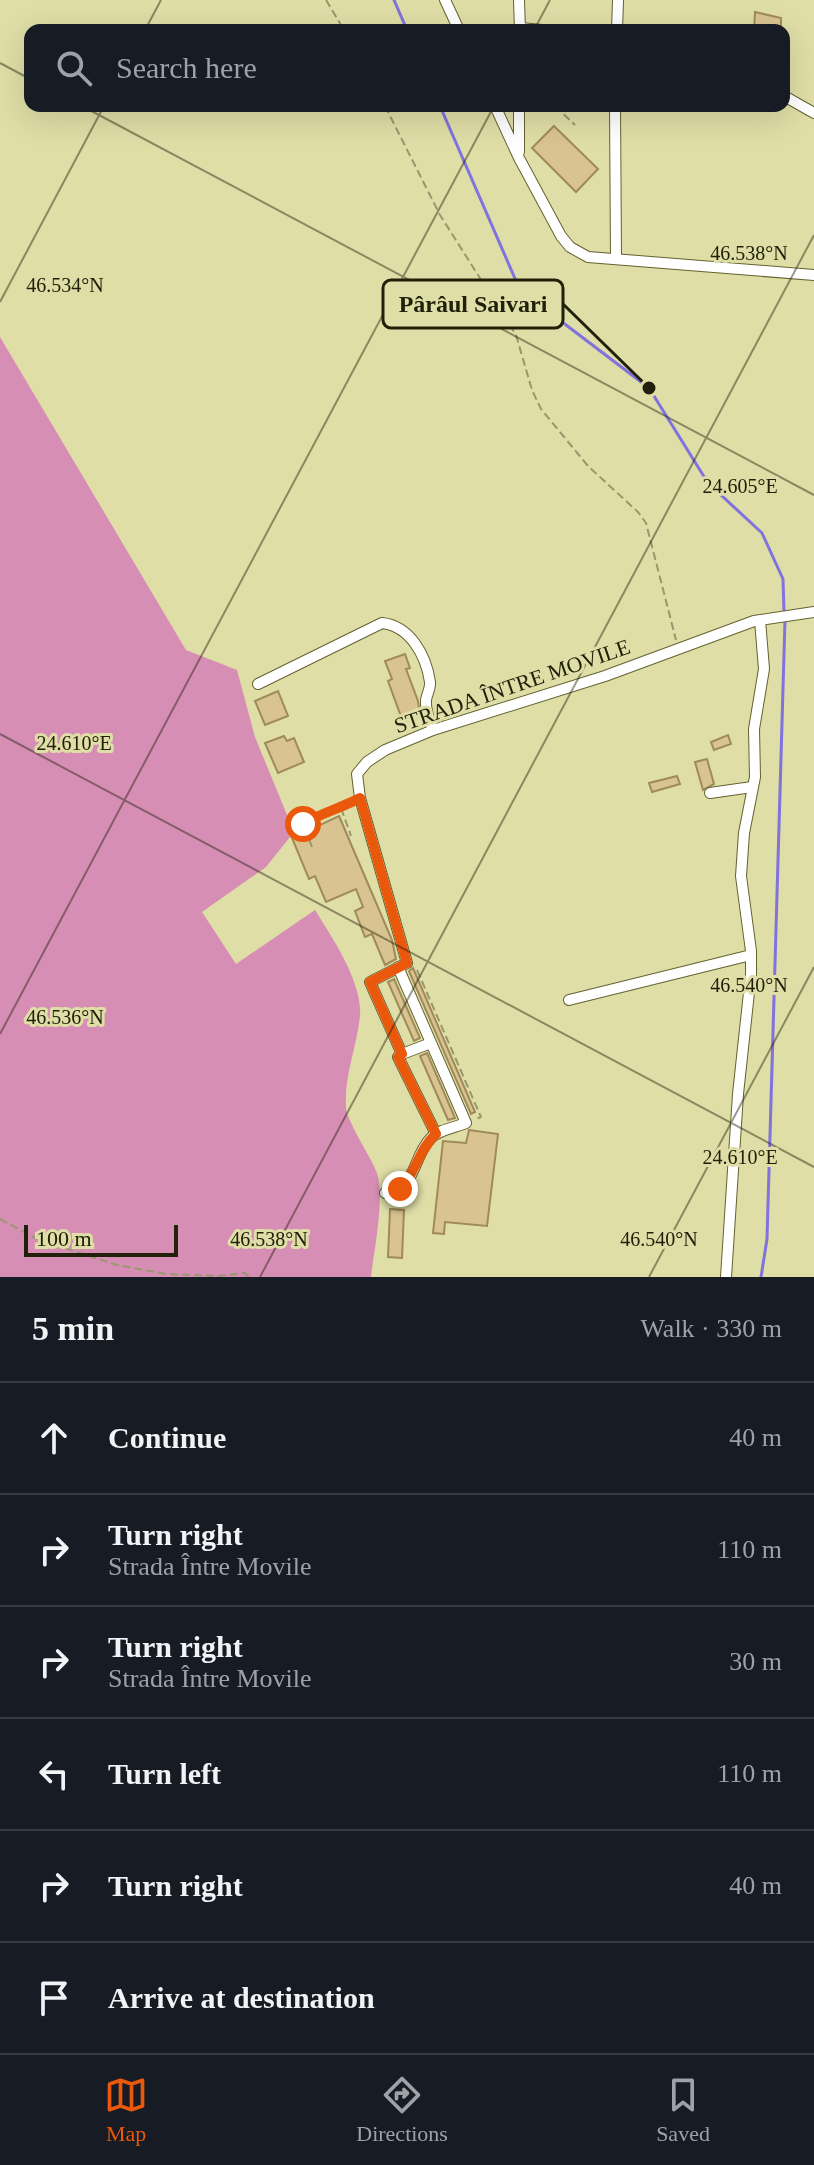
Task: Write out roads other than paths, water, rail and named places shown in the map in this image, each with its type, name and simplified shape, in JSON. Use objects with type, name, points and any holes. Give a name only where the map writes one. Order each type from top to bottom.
[{"type":"street","points":[[445,0],[456,24]]},
{"type":"street","points":[[519,0],[520,24]]},
{"type":"street","points":[[617,24],[618,0]]},
{"type":"street","points":[[790,99],[814,113]]},
{"type":"street","points":[[498,112],[561,236],[570,247],[588,257],[814,275]]},
{"type":"street","points":[[519,112],[519,158]]},
{"type":"street","points":[[615,112],[616,258]]},
{"type":"street","name":"STRADA ÎNTRE MOVILE","points":[[436,1134],[466,1123],[431,1043],[402,965],[360,798],[357,774],[367,762],[433,730],[679,650],[739,626],[808,612]]},
{"type":"street","points":[[726,1277],[738,1094],[748,1013],[751,955],[741,876],[744,833],[755,777],[754,729],[764,669],[760,620]]},
{"type":"street","points":[[258,684],[382,623],[397,624],[420,650],[431,684],[426,700],[433,730]]},
{"type":"street","points":[[710,793],[752,787]]},
{"type":"street","points":[[569,1000],[751,955]]},
{"type":"street","points":[[402,965],[370,982],[402,1054]]},
{"type":"street","points":[[385,1193],[400,1189],[410,1180],[416,1162],[436,1134],[398,1057],[431,1043]]},
{"type":"waterway","points":[[394,0],[404,24]]},
{"type":"waterway","points":[[443,112],[520,290],[649,388],[708,483],[762,533],[783,579],[784,612]]},
{"type":"waterway","points":[[761,1277],[767,1239],[785,620]]},
{"type":"place","name":"Pârâul Saivari","points":[[649,388]]}]
